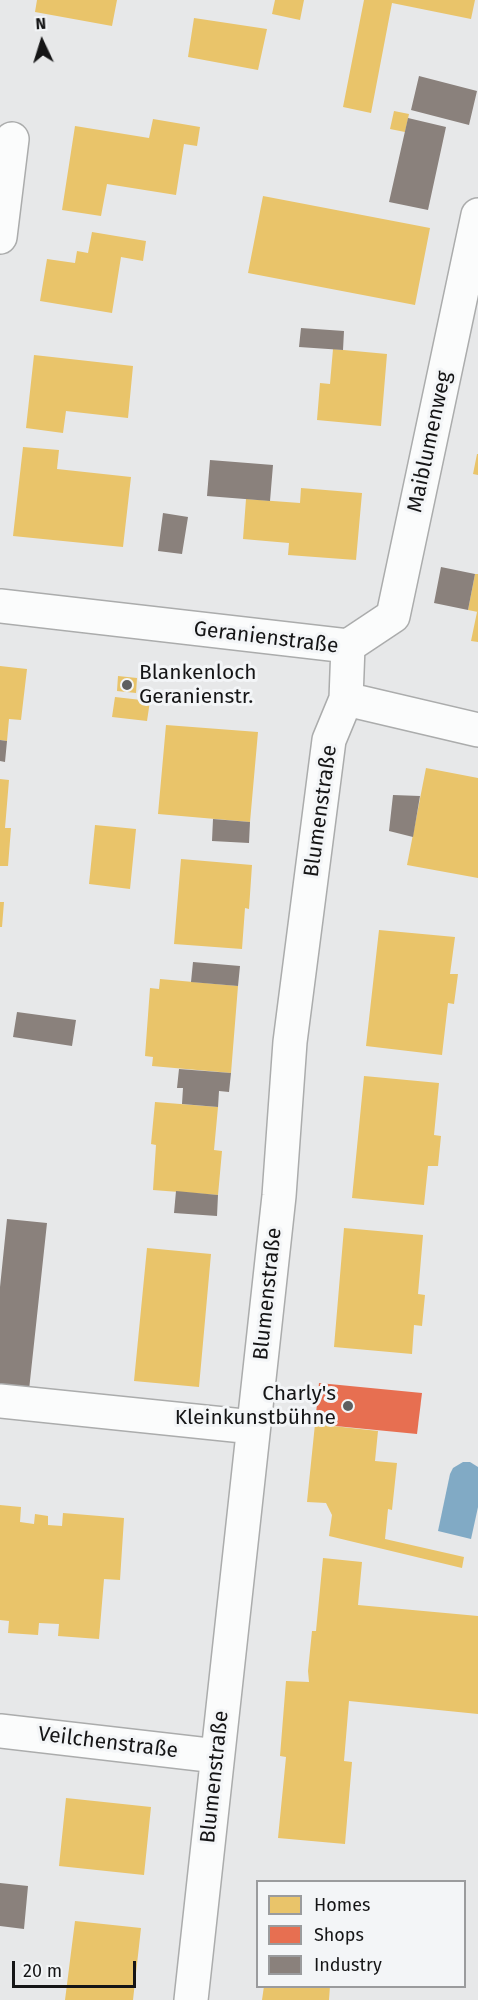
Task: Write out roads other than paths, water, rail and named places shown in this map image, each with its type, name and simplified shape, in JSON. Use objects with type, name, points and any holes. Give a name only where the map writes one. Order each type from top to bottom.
[{"type":"street","points":[[0,237],[12,139]]},
{"type":"street","name":"Maiblumenweg","points":[[348,646],[393,616],[478,214]]},
{"type":"street","name":"Geranienstraße","points":[[0,606],[348,646],[346,699]]},
{"type":"street","points":[[346,699],[478,729]]},
{"type":"street","name":"Blumenstraße","points":[[192,2000],[279,1196],[290,1041],[329,740],[346,699]]},
{"type":"street","points":[[0,1401],[253,1427]]},
{"type":"street","name":"Veilchenstraße","points":[[0,1731],[217,1756]]},
{"type":"water","points":[[463,1462],[470,1462],[478,1467],[478,1507],[471,1539],[438,1531],[450,1474],[453,1468]]},
{"type":"place","name":"Blankenloch Geranienstr.","points":[[127,685]]},
{"type":"place","name":"Charly's Kleinkunstbühne","points":[[348,1406]]}]
